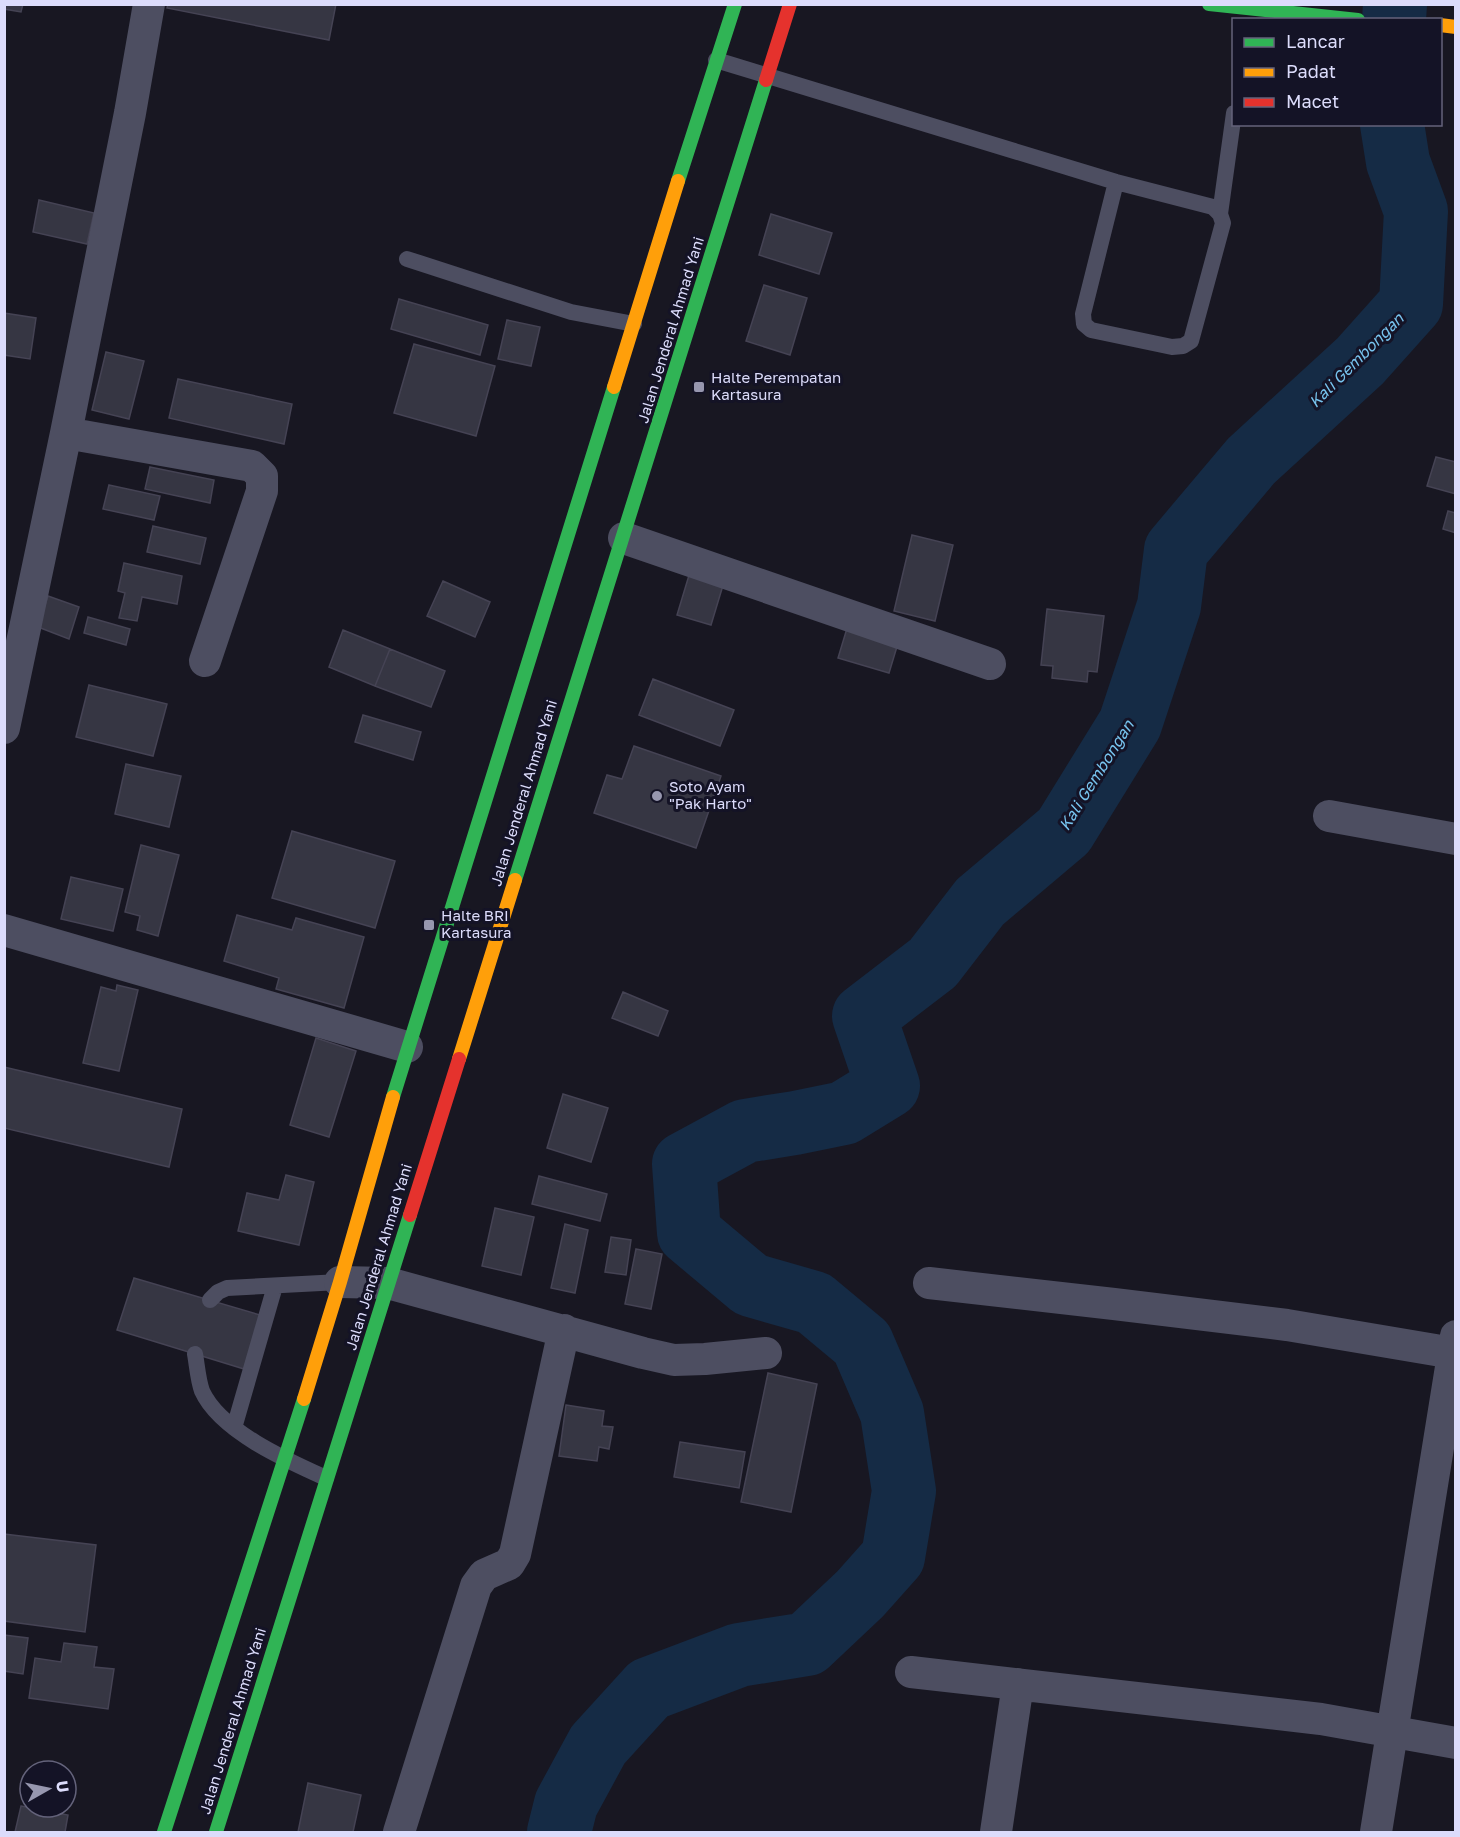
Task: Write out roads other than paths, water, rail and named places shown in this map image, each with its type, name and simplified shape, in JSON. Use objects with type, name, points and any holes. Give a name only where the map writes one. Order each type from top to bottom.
[{"type":"main road","name":"Jalan Jenderal Ahmad Yani","points":[[164,1833],[285,1460],[340,1282],[407,1047],[535,663],[695,123],[735,4]]},
{"type":"main road","name":"Jalan Jenderal Ahmad Yani","points":[[216,1833],[388,1283],[573,674],[624,538],[790,4]]},
{"type":"main road","points":[[1209,4],[1246,14],[1321,18]]},
{"type":"street","points":[[4,728],[66,433],[130,113],[149,4]]},
{"type":"street","points":[[66,433],[252,465],[262,476],[262,491],[205,661]]},
{"type":"street","points":[[624,538],[990,664]]},
{"type":"street","points":[[1329,816],[1455,839]]},
{"type":"street","points":[[4,930],[407,1047]]},
{"type":"street","points":[[340,1282],[388,1283],[674,1360],[766,1353]]},
{"type":"street","points":[[929,1283],[1454,1345],[1449,1413],[1391,1731],[1376,1833]]},
{"type":"street","points":[[399,1833],[476,1586],[484,1575],[509,1564],[515,1554],[564,1330]]},
{"type":"street","points":[[911,1672],[1321,1719],[1455,1743]]},
{"type":"street","points":[[996,1833],[1017,1684]]},
{"type":"lane","points":[[716,60],[1116,182],[1213,207],[1220,214]]},
{"type":"lane","points":[[1116,182],[1083,314],[1084,324],[1091,330],[1172,347],[1183,346],[1191,341],[1223,223],[1220,214],[1232,121]]},
{"type":"lane","points":[[406,259],[571,312],[634,324]]},
{"type":"lane","points":[[210,1300],[218,1292],[227,1288],[340,1282]]},
{"type":"lane","points":[[234,1428],[275,1286]]},
{"type":"lane","points":[[195,1354],[202,1390],[222,1418],[285,1460],[326,1478]]},
{"type":"waterway","name":"Kali Gembongan","points":[[1394,18],[1395,4]]},
{"type":"waterway","name":"Kali Gembongan","points":[[559,1832],[566,1804],[598,1745],[649,1689],[739,1655],[807,1644],[860,1594],[893,1557],[904,1491],[892,1413],[862,1343],[814,1303],[751,1285],[689,1233],[684,1164],[745,1131],[844,1113],[888,1086],[864,1016],[933,963],[980,902],[1064,831],[1130,724],[1169,606],[1176,550],[1251,461],[1360,361],[1411,304],[1416,211],[1398,162],[1392,126]]},
{"type":"place","name":"Halte Perempatan Kartasura","points":[[699,387]]},
{"type":"place","name":"Soto Ayam \"Pak Harto\"","points":[[657,796]]},
{"type":"place","name":"Halte BRI Kartasura","points":[[429,925]]}]
